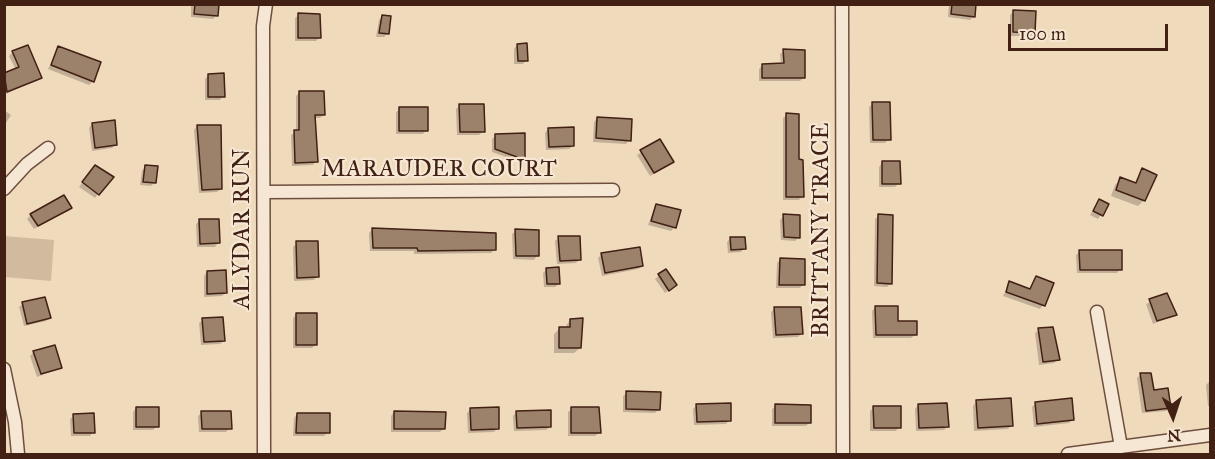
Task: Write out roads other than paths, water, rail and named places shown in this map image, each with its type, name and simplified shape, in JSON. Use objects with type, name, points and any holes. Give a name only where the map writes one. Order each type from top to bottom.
[{"type":"street","name":"ALYDAR RUN","points":[[264,454],[263,26],[266,4]]},
{"type":"street","name":"BRITTANY TRACE","points":[[842,4],[843,454]]},
{"type":"street","points":[[4,189],[27,164],[48,148]]},
{"type":"street","name":"MARAUDER COURT","points":[[264,192],[613,190]]},
{"type":"street","points":[[1097,312],[1121,447]]},
{"type":"street","points":[[4,369],[15,422],[18,454]]},
{"type":"street","points":[[1068,454],[1210,435]]}]
